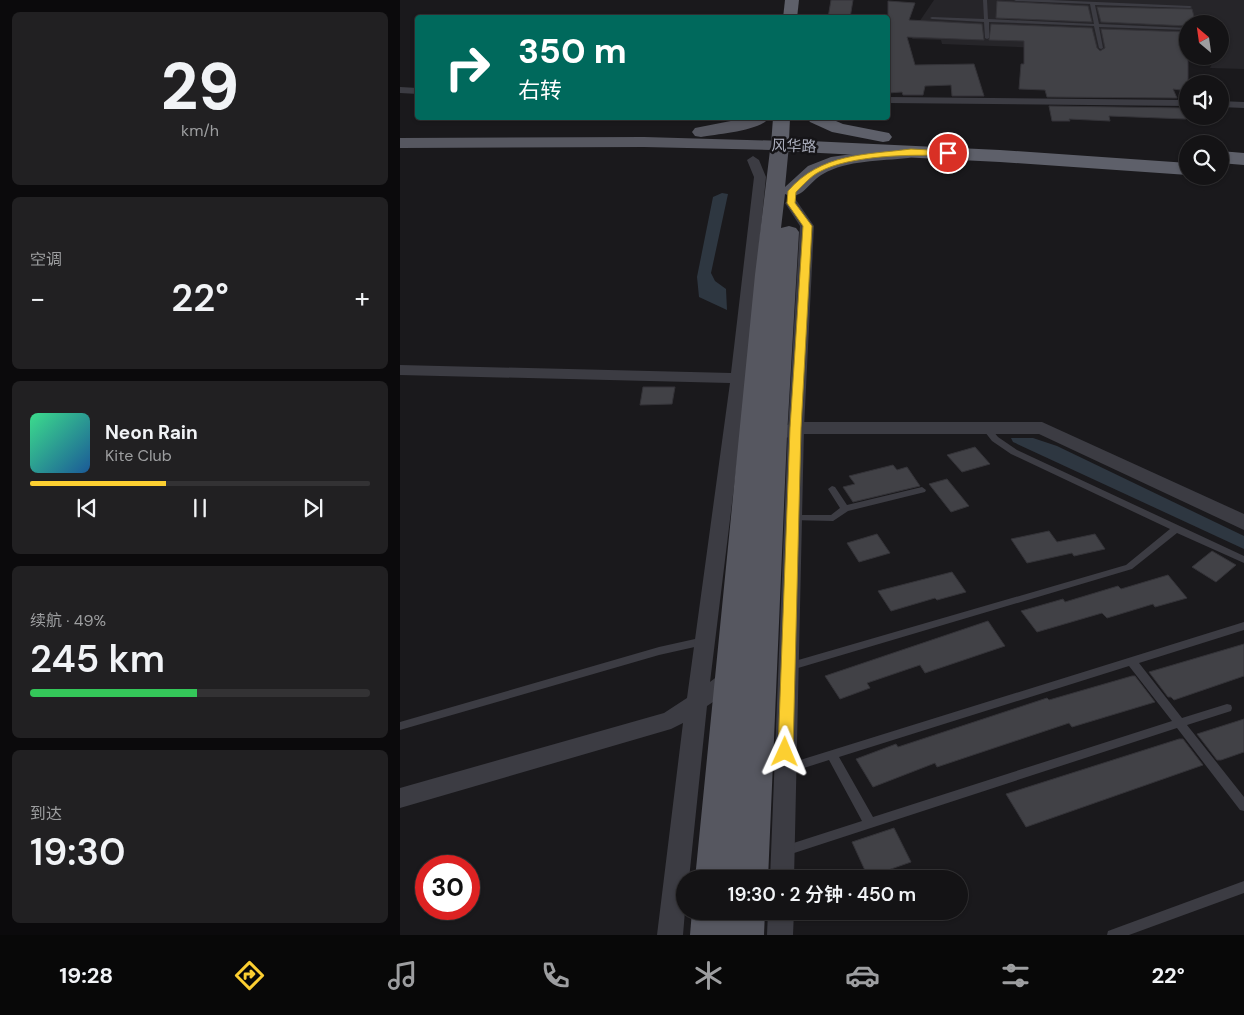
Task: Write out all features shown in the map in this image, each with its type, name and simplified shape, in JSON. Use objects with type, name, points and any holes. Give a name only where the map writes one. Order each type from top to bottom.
[{"type":"highway","points":[[790,15],[792,0]]},
{"type":"highway","points":[[802,15],[804,0]]},
{"type":"highway","points":[[820,120],[838,128],[884,137]]},
{"type":"highway","name":"风华路","points":[[789,133],[997,142],[1179,153]]},
{"type":"highway","name":"风华路","points":[[789,133],[911,151],[1179,168]]},
{"type":"highway","points":[[1229,158],[1244,159]]},
{"type":"highway","points":[[1229,173],[1244,174]]},
{"type":"main road","points":[[686,134],[745,124],[755,120]]},
{"type":"main road","name":"风华路","points":[[400,133],[789,133]]},
{"type":"main road","points":[[716,870],[732,678],[764,434],[786,192],[789,133]]},
{"type":"main road","name":"风华路","points":[[400,143],[703,144],[789,133]]},
{"type":"main road","points":[[703,144],[733,152],[752,160],[786,192]]},
{"type":"main road","points":[[786,192],[815,170],[838,161],[911,151]]},
{"type":"main road","points":[[748,870],[764,434]]},
{"type":"main road","points":[[710,935],[711,920]]},
{"type":"main road","points":[[744,935],[745,920]]},
{"type":"street","points":[[400,90],[415,91]]},
{"type":"street","points":[[890,100],[1179,103]]},
{"type":"street","points":[[1229,104],[1244,105]]},
{"type":"street","points":[[752,160],[760,177],[739,378],[764,434],[793,518],[782,870]]},
{"type":"street","points":[[400,370],[739,378]]},
{"type":"street","points":[[764,434],[985,427],[1042,428],[1244,523]]},
{"type":"street","points":[[670,935],[704,642],[764,434]]},
{"type":"street","points":[[400,798],[671,720],[732,678]]},
{"type":"street","points":[[780,920],[780,935]]},
{"type":"lane","points":[[985,0],[987,38]]},
{"type":"lane","points":[[1016,0],[1190,7]]},
{"type":"lane","points":[[1092,3],[1101,48]]},
{"type":"lane","points":[[932,18],[1179,29]]},
{"type":"lane","points":[[985,427],[995,439],[1014,452],[1244,560]]},
{"type":"lane","points":[[832,489],[845,509]]},
{"type":"lane","points":[[793,518],[833,518],[845,509],[922,490]]},
{"type":"lane","points":[[788,667],[1129,567],[1177,528]]},
{"type":"lane","points":[[785,769],[1244,626]]},
{"type":"lane","points":[[400,726],[659,651],[704,642]]},
{"type":"lane","points":[[1132,662],[1244,806]]},
{"type":"lane","points":[[782,852],[869,822],[1227,708]]},
{"type":"lane","points":[[831,754],[869,822]]},
{"type":"lane","points":[[1113,935],[1244,887]]},
{"type":"shaded area","points":[[934,0],[1244,0],[1244,69],[1210,68],[1211,65],[1229,65],[1229,15],[1179,15],[1179,54],[942,44],[941,40],[912,39],[917,25]]},
{"type":"shaded area","points":[[722,193],[728,194],[711,273],[715,281],[726,289],[727,310],[699,297],[697,277],[713,197]]},
{"type":"shaded area","points":[[1011,438],[1033,438],[1057,446],[1244,536],[1244,549],[1013,442]]},
{"type":"building","points":[[831,0],[853,0],[850,15],[828,15]]},
{"type":"building","points":[[888,1],[915,3],[909,20],[982,24],[984,40],[907,37],[915,65],[974,64],[984,96],[952,96],[951,85],[925,86],[923,95],[903,95],[902,92],[890,93],[890,15],[888,15]]},
{"type":"building","points":[[997,1],[1088,6],[1092,22],[996,18]]},
{"type":"building","points":[[1097,7],[1192,9],[1194,15],[1179,15],[1179,26],[1101,22]]},
{"type":"building","points":[[991,24],[1092,28],[1097,48],[1100,51],[1105,48],[1101,29],[1179,32],[1179,65],[1188,65],[1188,75],[1179,75],[1179,90],[1173,89],[1177,98],[1047,97],[1045,90],[1019,89],[1021,64],[1024,64],[1024,41],[989,40]]},
{"type":"building","points":[[1049,106],[1179,108],[1179,119],[1109,116],[1110,121],[1069,119],[1070,121],[1052,121]]},
{"type":"building","points":[[643,387],[675,387],[672,404],[640,405]]},
{"type":"building","points":[[975,447],[990,464],[962,472],[947,455]]},
{"type":"building","points":[[893,465],[897,470],[907,467],[920,486],[853,502],[843,487],[855,484],[849,476]]},
{"type":"building","points":[[947,479],[969,506],[951,512],[929,484]]},
{"type":"building","points":[[1049,531],[1057,542],[1095,534],[1105,549],[1074,556],[1072,553],[1027,563],[1011,539]]},
{"type":"building","points":[[877,534],[890,553],[859,562],[847,543]]},
{"type":"building","points":[[1212,551],[1236,565],[1216,582],[1192,567]]},
{"type":"building","points":[[952,572],[966,592],[937,600],[935,598],[891,611],[878,591]]},
{"type":"building","points":[[1168,575],[1187,598],[1155,607],[1153,604],[1107,618],[1102,613],[1037,632],[1021,611],[1063,599],[1065,602],[1118,586],[1121,589]]},
{"type":"building","points":[[988,621],[1005,646],[925,673],[920,665],[867,683],[870,688],[840,699],[825,676]]},
{"type":"building","points":[[1244,644],[1244,676],[1174,700],[1168,697],[1149,672]]},
{"type":"building","points":[[1135,676],[1155,702],[1072,727],[1069,723],[937,767],[935,763],[873,787],[856,759],[896,744],[898,747],[1047,698],[1049,700]]},
{"type":"building","points":[[1244,719],[1244,752],[1221,760],[1217,760],[1197,734]]},
{"type":"building","points":[[1183,739],[1203,765],[1026,827],[1006,794]]},
{"type":"building","points":[[894,828],[911,862],[888,870],[865,870],[852,842]]},
{"type":"route","points":[[785,752],[796,428],[807,226],[791,203],[792,191],[815,170],[838,161],[911,151],[948,153]]}]
